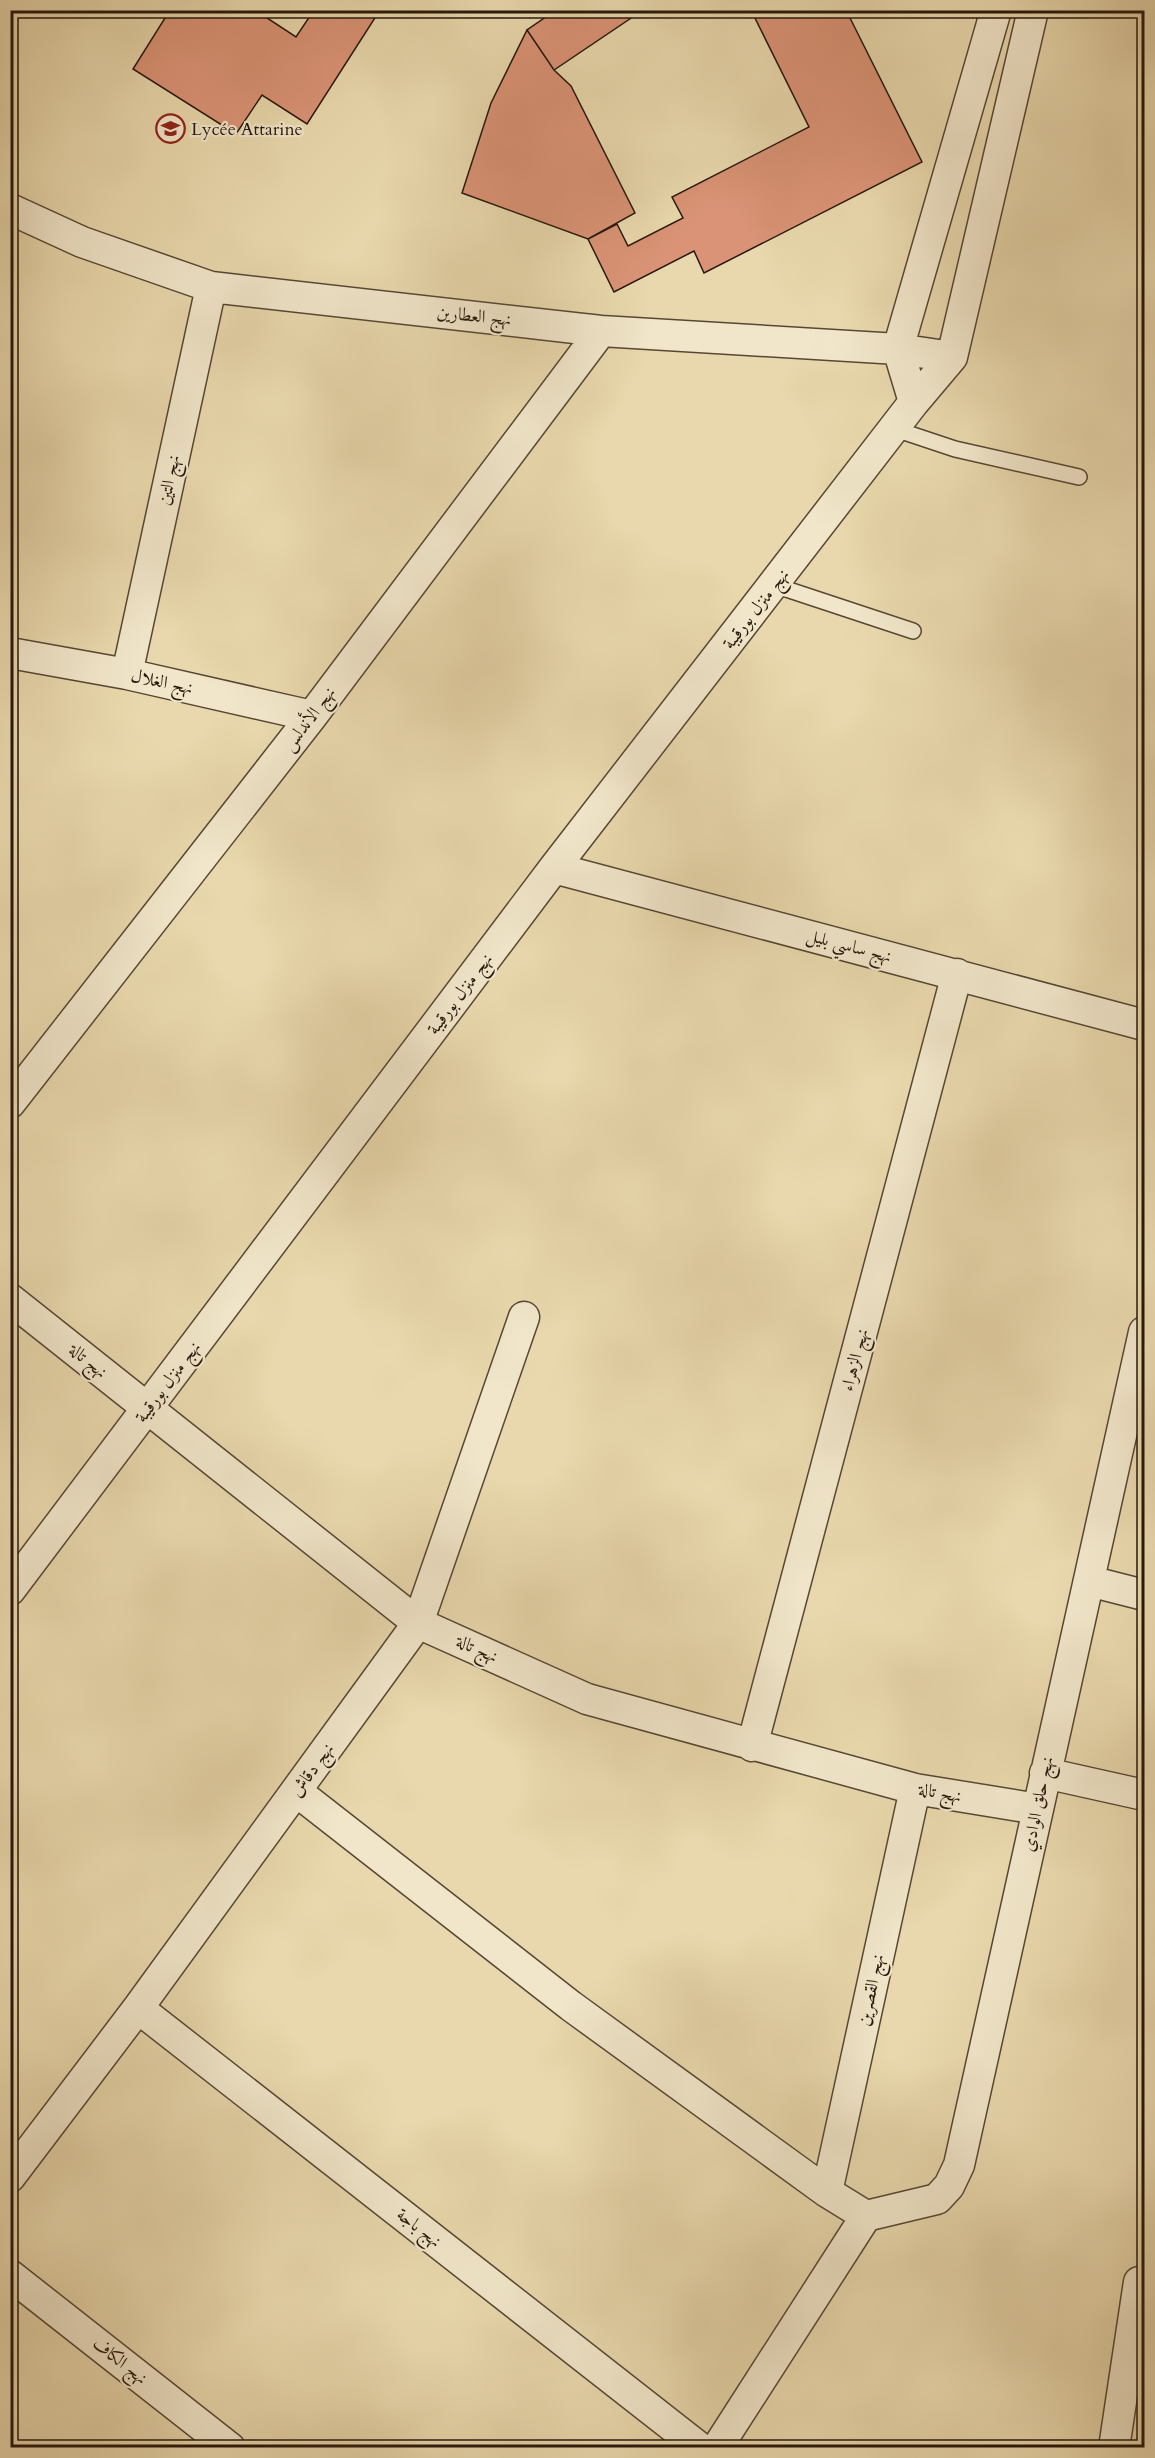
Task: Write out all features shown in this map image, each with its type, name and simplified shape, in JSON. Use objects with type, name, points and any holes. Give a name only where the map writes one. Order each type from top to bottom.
[{"type":"street","points":[[914,402],[898,349],[996,10]]},
{"type":"street","points":[[952,357],[1033,10]]},
{"type":"street","name":"نهج العطارين","points":[[10,209],[82,242],[211,287],[602,331],[898,349],[952,357]]},
{"type":"street","name":"نهج التين","points":[[127,674],[211,287]]},
{"type":"street","name":"نهج الأندلس","points":[[10,1103],[312,716],[602,331]]},
{"type":"street","name":"نهج منزل بورقيبة","points":[[10,1590],[554,868],[896,429],[914,402],[952,357]]},
{"type":"street","name":"نهج الغلال","points":[[10,653],[127,674],[312,716]]},
{"type":"street","name":"نهج ساسي بليل","points":[[554,868],[957,974],[1144,1026]]},
{"type":"street","name":"نهج الزهراء","points":[[752,1746],[957,974]]},
{"type":"street","name":"نهج تالة","points":[[10,1299],[418,1623],[587,1699],[915,1789],[1038,1809]]},
{"type":"street","name":"نهج دقاش","points":[[10,2177],[138,2008],[418,1623],[524,1317]]},
{"type":"street","name":"نهج حلق الوادي","points":[[866,2216],[937,2199],[949,2186],[959,2165],[1144,1332]]},
{"type":"street","points":[[1089,1581],[1144,1595]]},
{"type":"street","points":[[1045,1773],[1144,1795]]},
{"type":"street","name":"نهج القصرين","points":[[827,2192],[915,1789]]},
{"type":"street","points":[[296,1791],[571,2006],[827,2192],[866,2216],[717,2448]]},
{"type":"street","name":"نهج باجة","points":[[138,2008],[700,2448]]},
{"type":"street","name":"نهج الكاف","points":[[10,2275],[230,2448]]},
{"type":"street","points":[[1114,2448],[1139,2282]]},
{"type":"lane","points":[[896,429],[955,449],[1079,477]]},
{"type":"lane","points":[[774,585],[913,631]]},
{"type":"building","points":[[170,10],[255,10],[296,37],[314,10],[380,10],[307,124],[262,95],[236,134],[133,69]]},
{"type":"building","points":[[556,10],[643,10],[554,70],[527,30]]},
{"type":"building","points":[[751,10],[846,10],[922,162],[704,273],[694,251],[614,292],[588,239],[617,224],[628,246],[683,218],[672,197],[809,127]]},
{"type":"building","points":[[527,30],[554,70],[571,86],[635,213],[588,239],[462,193],[491,103]]},
{"type":"place","name":"Lycée Attarine","points":[[170,129]]}]
